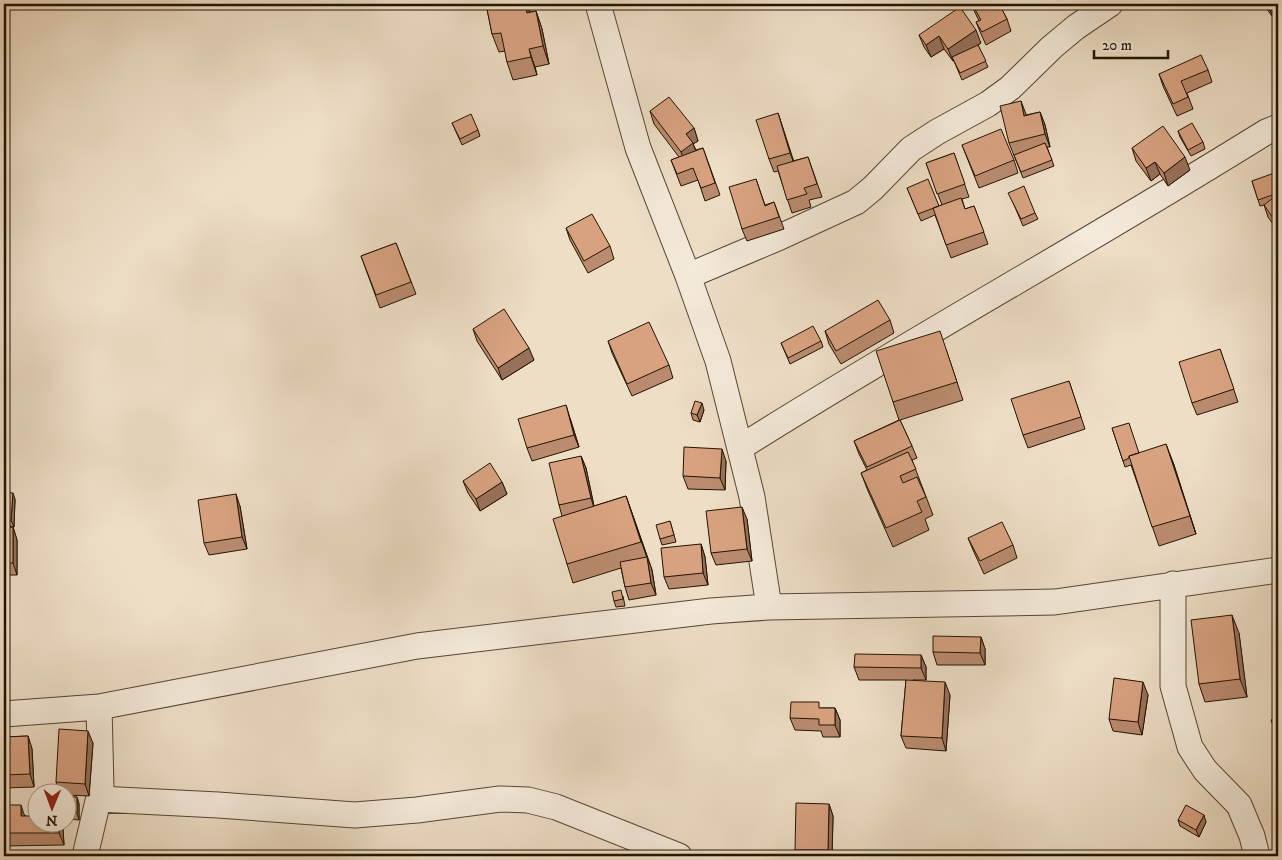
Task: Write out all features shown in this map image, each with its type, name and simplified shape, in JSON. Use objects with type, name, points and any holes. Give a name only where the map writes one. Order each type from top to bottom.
[{"type":"street","points":[[598,4],[638,148],[688,276],[718,361],[752,497],[769,608]]},
{"type":"street","points":[[688,276],[856,202],[873,188],[911,149],[937,132],[988,104],[1010,88],[1052,47],[1076,27],[1110,4]]},
{"type":"street","points":[[741,447],[920,337],[1113,225],[1266,132],[1278,127]]},
{"type":"street","points":[[4,714],[99,707],[417,646],[711,610],[1055,602],[1278,570]]},
{"type":"street","points":[[1173,584],[1173,686],[1190,747],[1205,770],[1239,805],[1252,836],[1257,856]]},
{"type":"street","points":[[85,856],[99,799],[99,707]]},
{"type":"street","points":[[99,799],[218,804],[356,816],[417,810],[500,798],[528,800],[556,807],[679,856]]},
{"type":"building","points":[[486,4],[525,4],[527,13],[536,11],[543,46],[529,49],[531,57],[507,62],[501,33],[492,34]]},
{"type":"building","points":[[972,4],[999,4],[1007,19],[982,32],[976,22],[981,20]]},
{"type":"building","points":[[960,7],[976,30],[948,49],[939,36],[926,45],[919,35]]},
{"type":"building","points":[[978,45],[986,61],[960,73],[952,57]]},
{"type":"building","points":[[1201,55],[1208,70],[1181,81],[1188,97],[1173,104],[1159,74]]},
{"type":"building","points":[[669,97],[694,128],[686,134],[693,143],[681,152],[650,111]]},
{"type":"building","points":[[1021,101],[1024,116],[1040,112],[1045,134],[1009,143],[1000,106]]},
{"type":"building","points":[[778,113],[790,153],[769,159],[756,120]]},
{"type":"building","points":[[471,114],[478,130],[460,139],[452,123]]},
{"type":"building","points":[[1192,123],[1203,142],[1188,150],[1178,131]]},
{"type":"building","points":[[1163,126],[1185,157],[1164,173],[1155,162],[1146,168],[1132,148]]},
{"type":"building","points":[[1001,129],[1014,160],[975,176],[962,145]]},
{"type":"building","points":[[1045,143],[1052,160],[1021,172],[1014,155]]},
{"type":"building","points":[[703,148],[715,183],[701,188],[693,168],[677,174],[671,160]]},
{"type":"building","points":[[954,153],[965,184],[937,194],[926,163]]},
{"type":"building","points":[[808,157],[817,184],[804,188],[807,194],[787,200],[777,166]]},
{"type":"building","points":[[1277,172],[1278,193],[1258,200],[1252,181]]},
{"type":"building","points":[[756,179],[765,206],[774,202],[779,217],[742,229],[729,187]]},
{"type":"building","points":[[928,179],[939,206],[918,214],[907,188]]},
{"type":"building","points":[[1024,186],[1035,213],[1021,219],[1008,193]]},
{"type":"building","points":[[1278,194],[1278,225],[1264,205]]},
{"type":"building","points":[[961,198],[965,209],[974,206],[984,232],[946,245],[933,208]]},
{"type":"building","points":[[592,214],[610,246],[584,261],[566,228]]},
{"type":"building","points":[[1278,225],[1278,236],[1273,228]]},
{"type":"building","points":[[396,243],[411,282],[376,295],[361,256]]},
{"type":"building","points":[[878,300],[890,320],[836,351],[825,331]]},
{"type":"building","points":[[504,309],[529,348],[498,368],[473,329]]},
{"type":"building","points":[[649,322],[669,365],[627,384],[608,341]]},
{"type":"building","points":[[813,326],[821,341],[788,358],[781,343]]},
{"type":"building","points":[[940,331],[957,382],[893,402],[876,351]]},
{"type":"building","points":[[1220,349],[1234,389],[1192,403],[1179,362]]},
{"type":"building","points":[[1069,381],[1081,417],[1023,435],[1011,399]]},
{"type":"building","points":[[695,401],[702,403],[697,415],[691,413]]},
{"type":"building","points":[[566,405],[574,435],[527,448],[518,419]]},
{"type":"building","points":[[900,420],[912,446],[867,467],[854,441]]},
{"type":"building","points":[[1129,423],[1139,453],[1129,456],[1129,458],[1123,461],[1112,428]]},
{"type":"building","points":[[1166,444],[1190,516],[1152,527],[1129,456]]},
{"type":"building","points":[[684,447],[722,449],[720,478],[683,476]]},
{"type":"building","points":[[908,452],[916,469],[900,476],[903,483],[917,477],[926,497],[917,501],[922,512],[886,528],[861,473]]},
{"type":"building","points":[[581,456],[591,498],[559,505],[549,463]]},
{"type":"building","points":[[490,463],[502,482],[476,499],[463,481]]},
{"type":"building","points":[[4,492],[13,493],[11,520],[4,520]]},
{"type":"building","points":[[236,494],[242,537],[204,543],[198,500]]},
{"type":"building","points":[[626,496],[641,542],[567,564],[553,519]]},
{"type":"building","points":[[742,507],[747,549],[711,553],[706,511]]},
{"type":"building","points":[[670,521],[674,535],[660,539],[656,525]]},
{"type":"building","points":[[1002,522],[1013,545],[980,561],[968,538]]},
{"type":"building","points":[[13,527],[13,563],[4,563],[4,528]]},
{"type":"building","points":[[701,544],[703,573],[664,577],[661,548]]},
{"type":"building","points":[[647,557],[651,583],[625,587],[620,562]]},
{"type":"building","points":[[621,590],[623,599],[614,601],[612,592]]},
{"type":"building","points":[[1232,615],[1240,679],[1199,684],[1191,620]]},
{"type":"building","points":[[933,636],[981,637],[980,653],[933,652]]},
{"type":"building","points":[[855,654],[921,655],[921,668],[854,667]]},
{"type":"building","points":[[1114,678],[1143,682],[1138,722],[1109,719]]},
{"type":"building","points":[[906,680],[945,682],[942,738],[901,736]]},
{"type":"building","points":[[791,702],[819,702],[819,708],[835,708],[835,725],[819,725],[819,719],[790,718]]},
{"type":"building","points":[[1278,717],[1278,739],[1271,720]]},
{"type":"building","points":[[59,729],[88,731],[85,784],[78,782],[56,782]]},
{"type":"building","points":[[28,736],[30,774],[4,775],[4,737]]},
{"type":"building","points":[[796,803],[829,804],[828,850],[795,850]]},
{"type":"building","points":[[4,805],[21,805],[21,816],[28,816],[28,832],[59,832],[59,833],[4,833]]},
{"type":"building","points":[[1186,805],[1204,815],[1196,830],[1178,820]]}]
